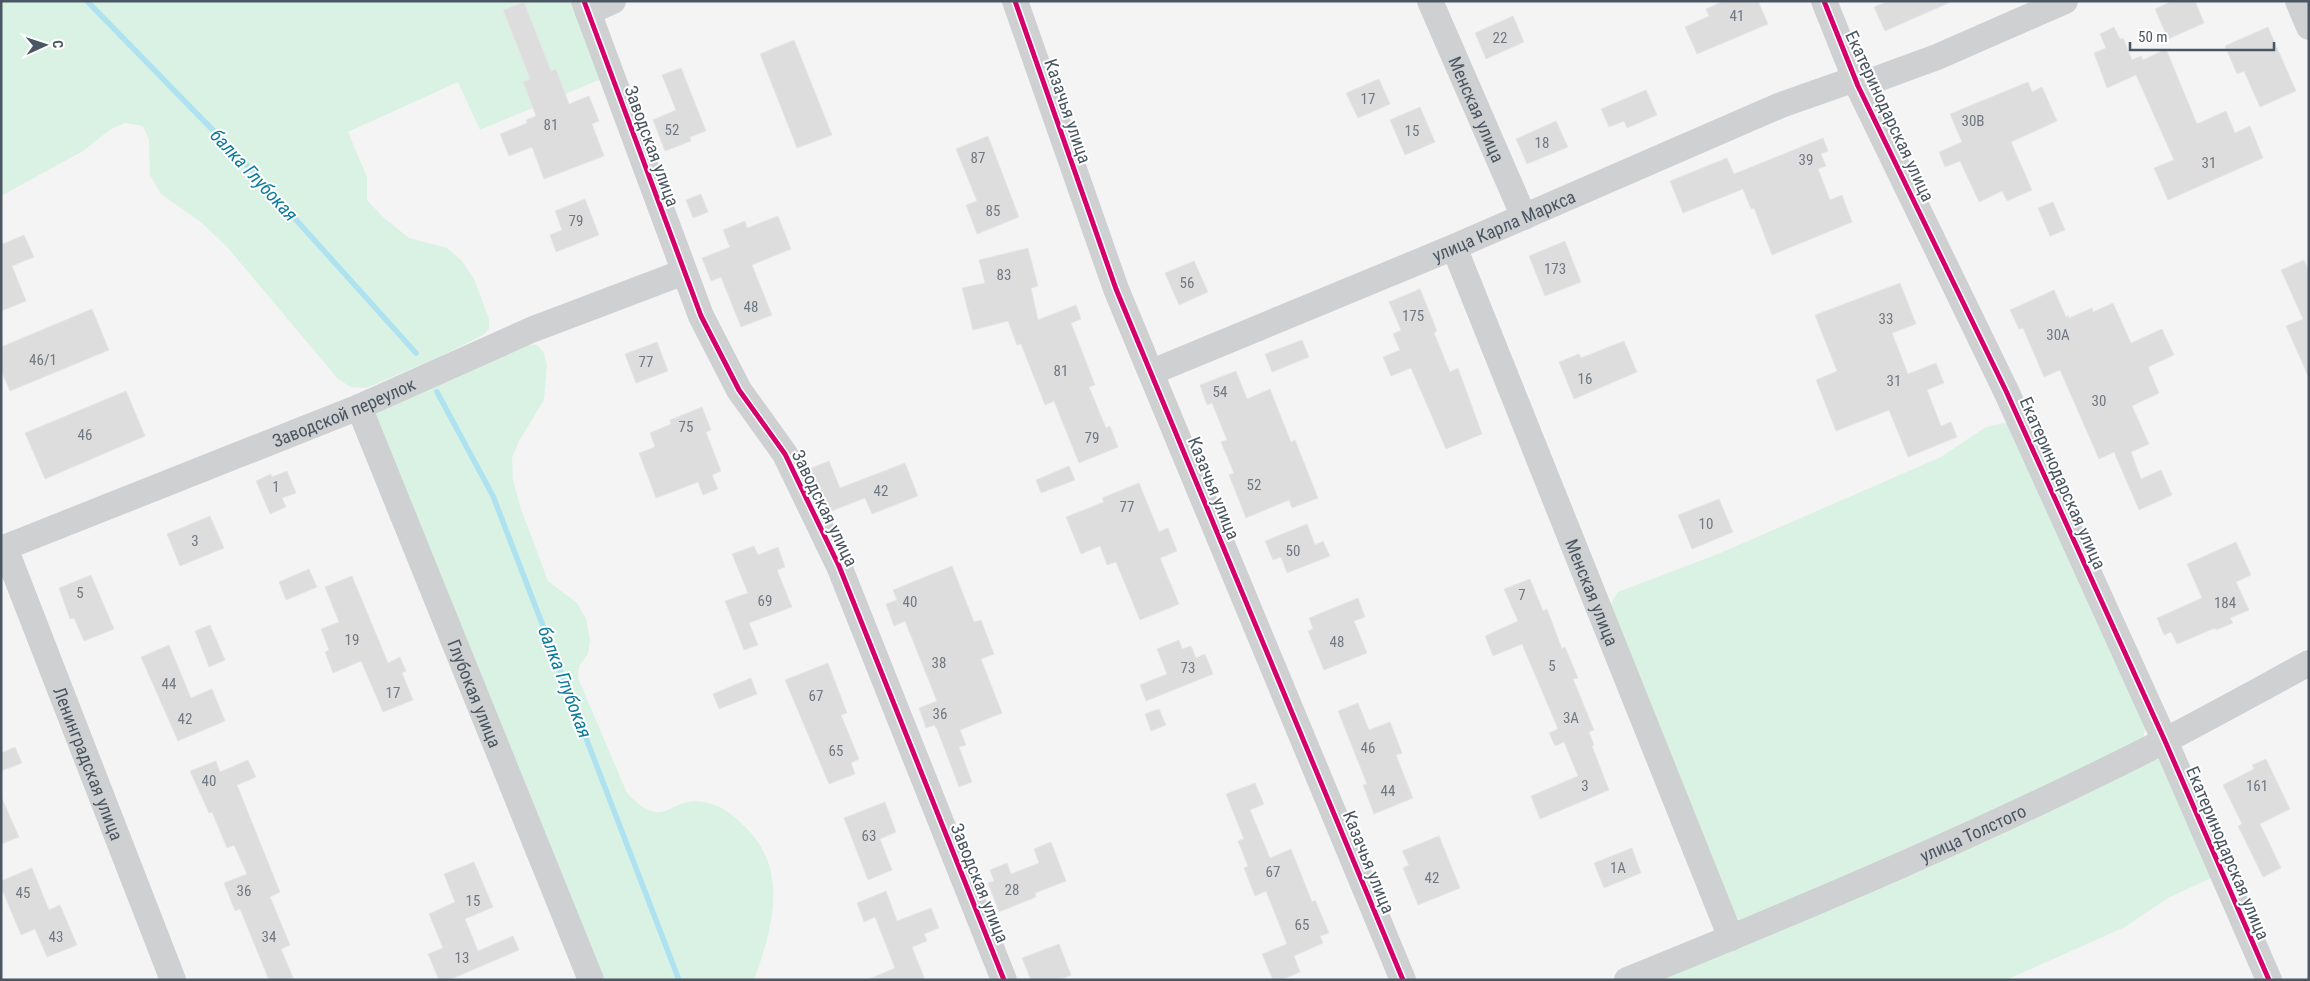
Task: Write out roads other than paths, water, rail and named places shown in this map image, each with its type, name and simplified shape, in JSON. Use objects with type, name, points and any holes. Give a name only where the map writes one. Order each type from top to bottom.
[{"type":"street","points":[[586,6],[613,1]]},
{"type":"street","name":"Казачья улица","points":[[1015,1],[1103,255],[1402,980]]},
{"type":"street","name":"Менская улица","points":[[1430,1],[1524,217]]},
{"type":"street","name":"Екатеринодарская улица","points":[[1824,1],[1856,82],[2006,391],[2165,741],[2269,980]]},
{"type":"street","name":"улица Карла Маркса","points":[[1152,372],[1454,247],[1781,105],[1937,57],[2065,1]]},
{"type":"street","points":[[2298,1],[2309,27]]},
{"type":"street","name":"Заводская улица","points":[[586,6],[701,316],[740,390],[785,454],[839,566],[1004,980]]},
{"type":"street","name":"Менская улица","points":[[1454,247],[1731,938]]},
{"type":"street","name":"Заводской переулок","points":[[3,548],[359,407],[531,330],[684,272]]},
{"type":"street","name":"Глубокая улица","points":[[359,407],[591,980]]},
{"type":"street","name":"Ленинградская улица","points":[[3,548],[173,980]]},
{"type":"street","name":"улица Толстого","points":[[1627,980],[1731,938],[1993,823],[2165,741],[2309,663]]},
{"type":"waterway","name":"балка Глубокая","points":[[87,1],[244,162],[416,353]]},
{"type":"waterway","name":"балка Глубокая","points":[[437,392],[493,496],[679,980]]}]
